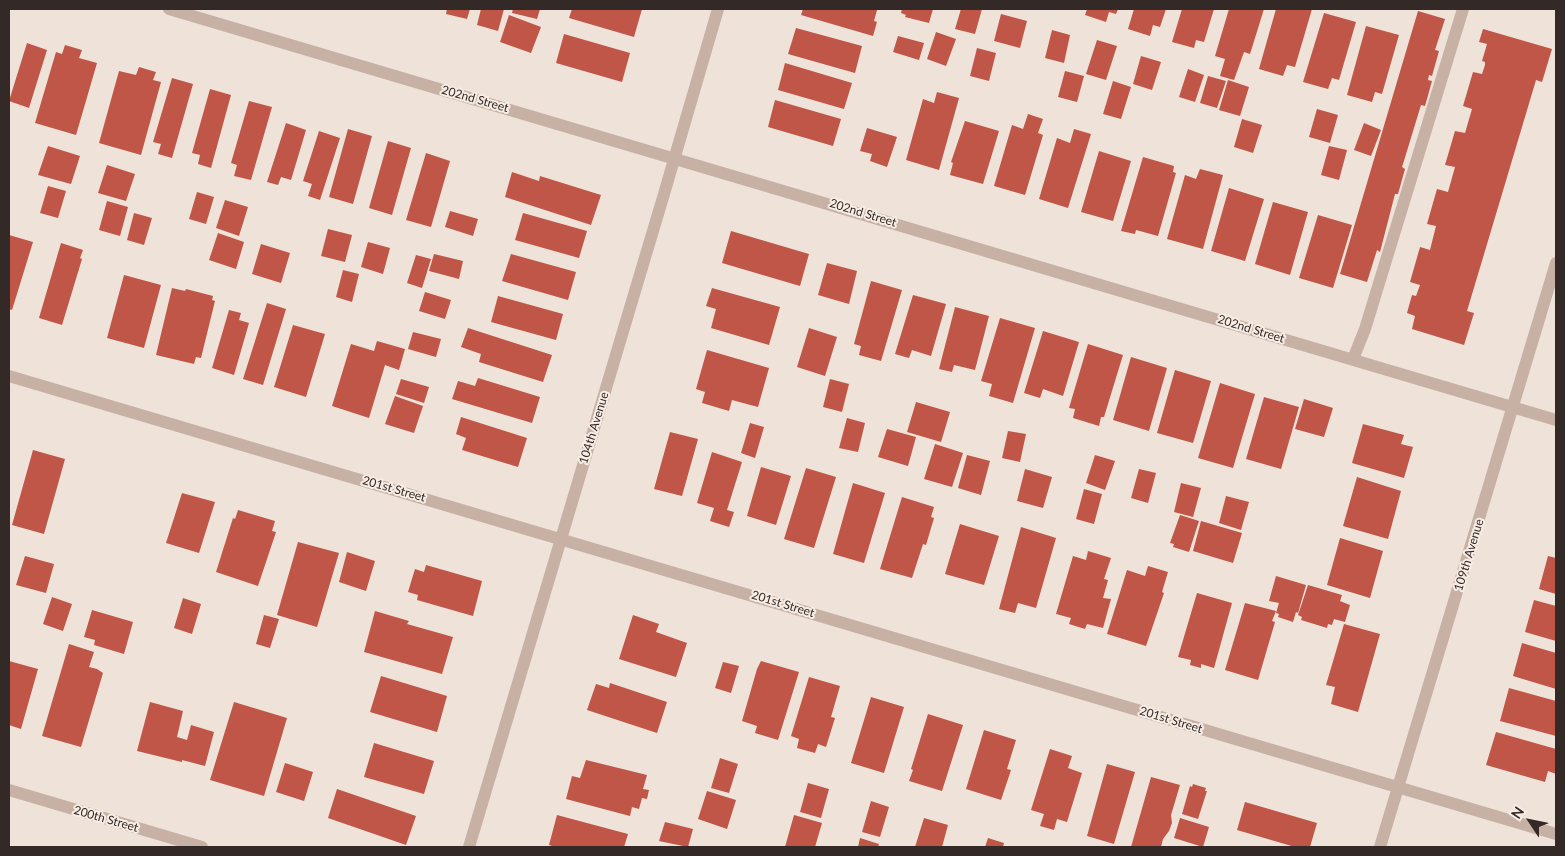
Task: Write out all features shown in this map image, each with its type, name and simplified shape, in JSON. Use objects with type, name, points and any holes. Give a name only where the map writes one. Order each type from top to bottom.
[{"type":"street","name":"202nd Street","points":[[169,9],[674,157],[1556,420]]},
{"type":"street","name":"104th Avenue","points":[[469,847],[718,9]]},
{"type":"street","points":[[1353,359],[1365,328],[1463,9]]},
{"type":"street","name":"109th Avenue","points":[[1380,847],[1556,263]]},
{"type":"street","name":"201st Street","points":[[9,376],[1556,834]]},
{"type":"street","name":"200th Street","points":[[9,790],[202,847]]},
{"type":"building","points":[[447,9],[470,9],[467,19],[446,14]]},
{"type":"building","points":[[481,9],[504,9],[498,31],[477,25]]},
{"type":"building","points":[[513,9],[540,9],[537,19],[512,13]]},
{"type":"building","points":[[572,9],[642,9],[634,37],[569,18]]},
{"type":"building","points":[[803,9],[877,10],[874,21],[877,22],[873,36],[801,15]]},
{"type":"building","points":[[902,9],[933,9],[929,23],[905,17],[906,15],[901,13]]},
{"type":"building","points":[[961,9],[982,9],[975,34],[955,29]]},
{"type":"building","points":[[1087,9],[1118,9],[1116,14],[1109,12],[1106,22],[1085,15]]},
{"type":"building","points":[[1134,9],[1166,9],[1160,27],[1153,25],[1150,36],[1128,29]]},
{"type":"building","points":[[1182,9],[1214,9],[1204,42],[1196,40],[1194,48],[1172,42]]},
{"type":"building","points":[[1229,9],[1264,9],[1250,54],[1244,52],[1234,80],[1220,76],[1225,59],[1215,56]]},
{"type":"building","points":[[1276,9],[1312,9],[1295,67],[1287,65],[1283,76],[1259,69]]},
{"type":"building","points":[[1418,11],[1445,19],[1435,50],[1439,51],[1432,76],[1429,75],[1428,80],[1432,81],[1425,106],[1421,105],[1402,167],[1405,169],[1398,194],[1395,194],[1380,252],[1377,250],[1367,282],[1340,274]]},
{"type":"building","points":[[1324,13],[1356,22],[1339,80],[1332,78],[1328,89],[1303,82]]},
{"type":"building","points":[[1001,14],[1027,21],[1020,48],[994,41]]},
{"type":"building","points":[[509,15],[541,27],[531,53],[500,42]]},
{"type":"building","points":[[1366,26],[1399,35],[1382,94],[1375,92],[1372,102],[1347,95]]},
{"type":"building","points":[[796,28],[862,46],[855,73],[788,54]]},
{"type":"building","points":[[1483,29],[1552,49],[1542,82],[1536,80],[1467,311],[1474,313],[1464,345],[1412,329],[1415,316],[1407,313],[1412,295],[1416,296],[1420,285],[1410,282],[1420,247],[1430,250],[1436,226],[1427,224],[1437,189],[1448,192],[1455,167],[1445,165],[1455,131],[1465,133],[1472,109],[1463,106],[1473,72],[1482,74],[1485,65],[1485,62],[1482,61],[1487,44],[1479,42]]},
{"type":"building","points":[[1052,30],[1070,35],[1064,63],[1045,58]]},
{"type":"building","points":[[936,32],[956,39],[946,66],[927,59]]},
{"type":"building","points":[[564,34],[630,53],[622,82],[556,63]]},
{"type":"building","points":[[898,36],[924,43],[919,60],[893,52]]},
{"type":"building","points":[[1097,40],[1117,46],[1106,80],[1086,74]]},
{"type":"building","points":[[27,43],[47,50],[29,108],[9,101]]},
{"type":"building","points":[[65,45],[82,50],[79,58],[97,63],[76,135],[35,123],[56,52],[62,54]]},
{"type":"building","points":[[977,48],[996,53],[989,81],[970,76]]},
{"type":"building","points":[[1141,56],[1161,62],[1152,90],[1133,84]]},
{"type":"building","points":[[785,63],[852,83],[844,109],[778,90]]},
{"type":"building","points":[[139,67],[156,72],[153,80],[161,82],[141,155],[99,143],[119,71],[136,75]]},
{"type":"building","points":[[1188,69],[1204,75],[1195,102],[1179,97]]},
{"type":"building","points":[[1065,71],[1084,76],[1077,102],[1058,97]]},
{"type":"building","points":[[1208,76],[1226,81],[1217,108],[1200,103]]},
{"type":"building","points":[[172,78],[193,84],[172,158],[158,154],[161,144],[153,142]]},
{"type":"building","points":[[1228,80],[1249,87],[1240,116],[1219,110]]},
{"type":"building","points":[[1113,81],[1131,87],[1121,119],[1103,114]]},
{"type":"building","points":[[210,89],[231,95],[211,168],[198,164],[200,155],[192,153]]},
{"type":"building","points":[[937,92],[959,98],[939,170],[906,160],[923,99],[934,103]]},
{"type":"building","points":[[775,100],[841,119],[833,146],[768,127]]},
{"type":"building","points":[[249,101],[272,107],[251,180],[234,176],[237,165],[231,163]]},
{"type":"building","points":[[1317,109],[1338,115],[1330,143],[1309,137]]},
{"type":"building","points":[[1028,114],[1043,119],[1038,133],[1043,135],[1025,195],[994,186],[1012,125],[1023,129]]},
{"type":"building","points":[[1242,119],[1262,125],[1253,153],[1234,147]]},
{"type":"building","points":[[965,121],[999,131],[983,184],[950,175],[953,163],[951,162]]},
{"type":"building","points":[[286,123],[306,130],[291,180],[281,177],[278,185],[267,182]]},
{"type":"building","points":[[1364,123],[1381,130],[1371,156],[1354,150]]},
{"type":"building","points":[[867,128],[897,137],[887,167],[870,161],[872,154],[860,151]]},
{"type":"building","points":[[348,129],[372,136],[353,204],[329,197]]},
{"type":"building","points":[[1074,129],[1091,134],[1068,208],[1039,199],[1057,138],[1070,143]]},
{"type":"building","points":[[319,131],[340,138],[320,200],[308,196],[312,184],[303,181]]},
{"type":"building","points":[[388,141],[411,148],[392,215],[369,208]]},
{"type":"building","points":[[48,146],[80,156],[71,184],[38,175]]},
{"type":"building","points":[[1329,146],[1347,150],[1339,180],[1321,175]]},
{"type":"building","points":[[1099,151],[1131,161],[1113,221],[1081,212]]},
{"type":"building","points":[[426,153],[450,161],[431,227],[406,220]]},
{"type":"building","points":[[1143,157],[1174,166],[1173,172],[1176,173],[1158,236],[1136,230],[1135,234],[1121,231]]},
{"type":"building","points":[[107,165],[135,174],[126,201],[98,193]]},
{"type":"building","points":[[1200,169],[1223,175],[1203,249],[1167,239],[1185,175],[1196,179]]},
{"type":"building","points":[[512,172],[539,181],[540,176],[601,195],[591,225],[505,197]]},
{"type":"building","points":[[48,186],[66,191],[58,218],[40,213]]},
{"type":"building","points":[[1229,188],[1264,199],[1245,261],[1211,251]]},
{"type":"building","points":[[197,192],[214,197],[206,224],[189,219]]},
{"type":"building","points":[[225,200],[248,207],[239,236],[216,228]]},
{"type":"building","points":[[107,201],[128,207],[120,236],[99,230]]},
{"type":"building","points":[[1273,202],[1308,212],[1290,275],[1255,264]]},
{"type":"building","points":[[450,211],[478,219],[473,236],[445,227]]},
{"type":"building","points":[[134,213],[152,218],[144,245],[127,240]]},
{"type":"building","points":[[523,213],[587,231],[579,258],[515,240]]},
{"type":"building","points":[[1318,215],[1352,225],[1333,288],[1299,278]]},
{"type":"building","points":[[328,229],[352,235],[345,262],[321,256]]},
{"type":"building","points":[[731,231],[809,254],[800,286],[722,263]]},
{"type":"building","points":[[218,233],[244,242],[236,269],[209,260]]},
{"type":"building","points":[[9,235],[33,242],[12,310],[9,309]]},
{"type":"building","points":[[368,242],[390,248],[383,274],[361,267]]},
{"type":"building","points":[[61,243],[83,250],[62,325],[39,318]]},
{"type":"building","points":[[261,244],[290,253],[281,283],[252,274]]},
{"type":"building","points":[[434,254],[463,261],[459,279],[429,271]]},
{"type":"building","points":[[511,254],[576,272],[568,300],[502,281]]},
{"type":"building","points":[[416,255],[431,259],[422,288],[407,283]]},
{"type":"building","points":[[827,263],[857,271],[849,304],[818,295]]},
{"type":"building","points":[[343,270],[359,274],[352,302],[336,297]]},
{"type":"building","points":[[124,275],[161,285],[144,348],[107,338]]},
{"type":"building","points":[[871,281],[902,290],[881,361],[859,355],[861,346],[854,344]]},
{"type":"building","points":[[172,288],[185,291],[186,289],[213,296],[212,300],[215,301],[201,358],[196,357],[194,364],[156,355]]},
{"type":"building","points":[[712,288],[780,307],[769,345],[711,328],[716,309],[706,306]]},
{"type":"building","points":[[425,292],[451,300],[445,319],[419,311]]},
{"type":"building","points":[[913,295],[946,304],[931,356],[912,350],[909,358],[895,354]]},
{"type":"building","points":[[498,296],[563,314],[556,340],[491,322]]},
{"type":"building","points":[[267,303],[286,309],[263,385],[243,379]]},
{"type":"building","points":[[955,307],[989,316],[975,370],[954,365],[952,372],[939,369]]},
{"type":"building","points":[[229,310],[241,313],[239,320],[249,323],[234,375],[212,368]]},
{"type":"building","points":[[1000,318],[1035,328],[1013,403],[989,396],[992,384],[981,381]]},
{"type":"building","points":[[293,325],[325,334],[306,397],[274,387]]},
{"type":"building","points":[[468,328],[552,355],[543,382],[479,362],[481,354],[461,347]]},
{"type":"building","points":[[809,328],[837,337],[825,376],[797,367]]},
{"type":"building","points":[[1043,331],[1079,342],[1063,396],[1043,389],[1040,398],[1024,393]]},
{"type":"building","points":[[413,332],[441,339],[436,357],[408,349]]},
{"type":"building","points":[[377,341],[405,349],[399,370],[385,365],[369,418],[332,406],[351,344],[374,351]]},
{"type":"building","points":[[1088,344],[1123,355],[1104,417],[1101,417],[1099,426],[1073,418],[1075,409],[1069,408]]},
{"type":"building","points":[[707,350],[769,368],[758,407],[732,400],[729,411],[702,403],[705,392],[696,389]]},
{"type":"building","points":[[1131,357],[1167,368],[1149,431],[1113,420]]},
{"type":"building","points":[[1175,370],[1211,381],[1193,443],[1157,433]]},
{"type":"building","points":[[478,378],[540,397],[532,423],[452,399],[458,381],[475,386]]},
{"type":"building","points":[[401,379],[429,387],[424,403],[396,394]]},
{"type":"building","points":[[830,379],[849,384],[842,412],[823,407]]},
{"type":"building","points":[[1220,383],[1255,394],[1233,468],[1198,458]]},
{"type":"building","points":[[395,396],[423,406],[414,433],[385,424]]},
{"type":"building","points":[[1264,397],[1299,407],[1281,469],[1246,459]]},
{"type":"building","points":[[1304,399],[1333,408],[1324,437],[1295,429]]},
{"type":"building","points":[[916,402],[950,412],[941,442],[907,432]]},
{"type":"building","points":[[461,417],[527,438],[518,467],[462,450],[466,438],[456,434]]},
{"type":"building","points":[[847,418],[865,423],[858,452],[839,448]]},
{"type":"building","points":[[750,423],[764,427],[755,458],[741,453]]},
{"type":"building","points":[[1363,424],[1404,435],[1401,444],[1413,447],[1404,478],[1352,463]]},
{"type":"building","points":[[887,429],[916,437],[908,466],[878,457]]},
{"type":"building","points":[[1008,431],[1026,434],[1020,462],[1002,458]]},
{"type":"building","points":[[670,432],[698,439],[682,496],[654,489]]},
{"type":"building","points":[[935,444],[963,453],[952,487],[924,479]]},
{"type":"building","points":[[33,450],[65,459],[44,534],[12,525]]},
{"type":"building","points":[[712,452],[742,462],[727,510],[734,512],[729,527],[710,521],[714,508],[697,503]]},
{"type":"building","points":[[967,455],[990,461],[981,495],[958,488]]},
{"type":"building","points":[[1095,455],[1115,461],[1105,490],[1086,483]]},
{"type":"building","points":[[761,467],[791,476],[776,525],[747,516]]},
{"type":"building","points":[[806,468],[836,477],[814,548],[784,539]]},
{"type":"building","points":[[1025,469],[1052,477],[1043,508],[1017,501]]},
{"type":"building","points":[[1139,469],[1156,473],[1148,503],[1131,498]]},
{"type":"building","points":[[1357,477],[1401,491],[1388,539],[1343,526]]},
{"type":"building","points":[[853,483],[885,493],[864,563],[833,554]]},
{"type":"building","points":[[1181,483],[1201,488],[1193,517],[1174,512]]},
{"type":"building","points":[[1084,489],[1102,494],[1094,524],[1076,519]]},
{"type":"building","points":[[182,493],[215,502],[199,553],[166,543]]},
{"type":"building","points":[[1226,496],[1249,502],[1241,530],[1219,523]]},
{"type":"building","points":[[902,497],[934,507],[931,517],[934,518],[926,545],[923,544],[912,578],[880,569]]},
{"type":"building","points":[[238,510],[275,521],[272,531],[276,532],[258,586],[216,572],[233,518],[235,519]]},
{"type":"building","points":[[1180,515],[1199,521],[1189,552],[1173,547],[1174,544],[1170,543]]},
{"type":"building","points":[[1201,521],[1242,533],[1233,563],[1193,551]]},
{"type":"building","points":[[960,524],[999,536],[984,585],[945,574]]},
{"type":"building","points":[[1021,527],[1056,538],[1036,608],[1018,603],[1015,613],[999,609]]},
{"type":"building","points":[[1340,538],[1383,551],[1370,598],[1327,585]]},
{"type":"building","points":[[298,542],[339,553],[317,627],[277,615]]},
{"type":"building","points":[[1088,551],[1111,558],[1104,579],[1108,580],[1103,598],[1111,599],[1103,628],[1087,624],[1085,629],[1069,624],[1071,618],[1056,614],[1073,556],[1086,560]]},
{"type":"building","points":[[347,552],[375,561],[366,591],[339,582]]},
{"type":"building","points":[[25,556],[54,564],[46,593],[16,585]]},
{"type":"building","points":[[1548,556],[1556,558],[1556,594],[1539,589]]},
{"type":"building","points":[[426,565],[482,581],[473,616],[417,600],[418,595],[408,592],[415,569],[424,572]]},
{"type":"building","points":[[1148,566],[1168,572],[1162,592],[1164,593],[1146,646],[1107,634],[1127,570],[1145,576]]},
{"type":"building","points":[[1276,576],[1306,585],[1298,613],[1296,612],[1293,622],[1278,617],[1279,614],[1276,613],[1279,603],[1269,601]]},
{"type":"building","points":[[1308,585],[1342,595],[1340,601],[1350,605],[1345,622],[1334,619],[1332,625],[1328,624],[1327,628],[1301,620],[1302,617],[1298,615]]},
{"type":"building","points":[[1197,593],[1232,603],[1214,668],[1201,664],[1201,668],[1190,665],[1191,660],[1178,657]]},
{"type":"building","points":[[52,597],[72,604],[63,631],[43,624]]},
{"type":"building","points":[[183,598],[201,604],[192,634],[174,628]]},
{"type":"building","points":[[1534,600],[1556,606],[1556,641],[1525,632]]},
{"type":"building","points":[[1245,603],[1276,611],[1272,621],[1275,622],[1258,680],[1225,670]]},
{"type":"building","points":[[92,610],[133,622],[124,654],[94,645],[95,640],[84,637]]},
{"type":"building","points":[[375,611],[409,621],[407,624],[453,637],[442,674],[364,652]]},
{"type":"building","points":[[264,615],[279,619],[270,648],[256,644]]},
{"type":"building","points":[[633,615],[659,624],[656,632],[687,643],[676,677],[619,659]]},
{"type":"building","points":[[1344,624],[1380,634],[1358,712],[1331,704],[1335,687],[1326,685]]},
{"type":"building","points":[[1522,643],[1556,653],[1556,689],[1513,676]]},
{"type":"building","points":[[69,644],[94,652],[89,667],[103,673],[81,747],[42,736]]},
{"type":"building","points":[[9,661],[38,669],[21,729],[9,725]]},
{"type":"building","points":[[761,661],[799,672],[778,740],[755,733],[757,726],[742,721]]},
{"type":"building","points":[[723,662],[739,666],[731,693],[715,688]]},
{"type":"building","points":[[381,676],[447,696],[437,732],[370,712]]},
{"type":"building","points":[[809,677],[840,686],[831,717],[835,718],[826,747],[818,744],[815,753],[797,748],[799,739],[791,736]]},
{"type":"building","points":[[610,683],[667,702],[657,733],[587,710],[596,684],[609,688]]},
{"type":"building","points":[[1509,688],[1556,701],[1556,736],[1500,721]]},
{"type":"building","points":[[871,697],[904,707],[884,773],[851,763]]},
{"type":"building","points":[[150,702],[183,711],[177,737],[187,740],[191,725],[214,732],[205,766],[137,751]]},
{"type":"building","points":[[234,702],[287,718],[264,796],[210,780]]},
{"type":"building","points":[[928,714],[963,725],[942,791],[909,781]]},
{"type":"building","points":[[984,730],[1016,740],[1007,769],[1011,770],[1001,800],[966,789]]},
{"type":"building","points":[[1496,732],[1556,749],[1556,774],[1548,771],[1545,782],[1486,765]]},
{"type":"building","points":[[374,743],[434,761],[424,794],[364,777]]},
{"type":"building","points":[[1050,749],[1072,756],[1068,768],[1082,773],[1067,822],[1057,819],[1054,830],[1040,826],[1044,814],[1031,810]]},
{"type":"building","points":[[720,758],[738,764],[729,793],[711,788]]},
{"type":"building","points":[[586,760],[647,775],[643,789],[649,790],[647,799],[642,798],[639,809],[632,807],[630,816],[566,799],[572,776],[580,778]]},
{"type":"building","points":[[285,763],[313,772],[304,801],[276,792]]},
{"type":"building","points":[[1107,764],[1135,772],[1114,844],[1087,836]]},
{"type":"building","points":[[1151,777],[1180,785],[1171,815],[1172,823],[1163,839],[1161,847],[1131,847]]},
{"type":"building","points":[[808,783],[829,789],[821,818],[800,812]]},
{"type":"building","points":[[1193,784],[1206,788],[1205,791],[1207,791],[1198,819],[1182,814],[1190,786],[1192,787]]},
{"type":"building","points":[[337,789],[416,816],[406,845],[328,818]]},
{"type":"building","points":[[707,791],[736,800],[727,829],[698,819]]},
{"type":"building","points":[[871,801],[889,807],[880,837],[862,832]]},
{"type":"building","points":[[1245,802],[1317,823],[1310,847],[1295,847],[1237,830]]},
{"type":"building","points":[[557,815],[628,834],[624,847],[555,847],[549,845]]},
{"type":"building","points":[[794,815],[822,823],[815,847],[785,847]]},
{"type":"building","points":[[924,818],[948,825],[942,847],[915,847]]},
{"type":"building","points":[[1180,818],[1209,827],[1203,847],[1174,838]]},
{"type":"building","points":[[665,822],[693,829],[688,847],[659,841]]},
{"type":"building","points":[[860,838],[879,844],[878,847],[858,847]]},
{"type":"building","points":[[988,838],[1004,843],[1003,847],[985,847]]}]
